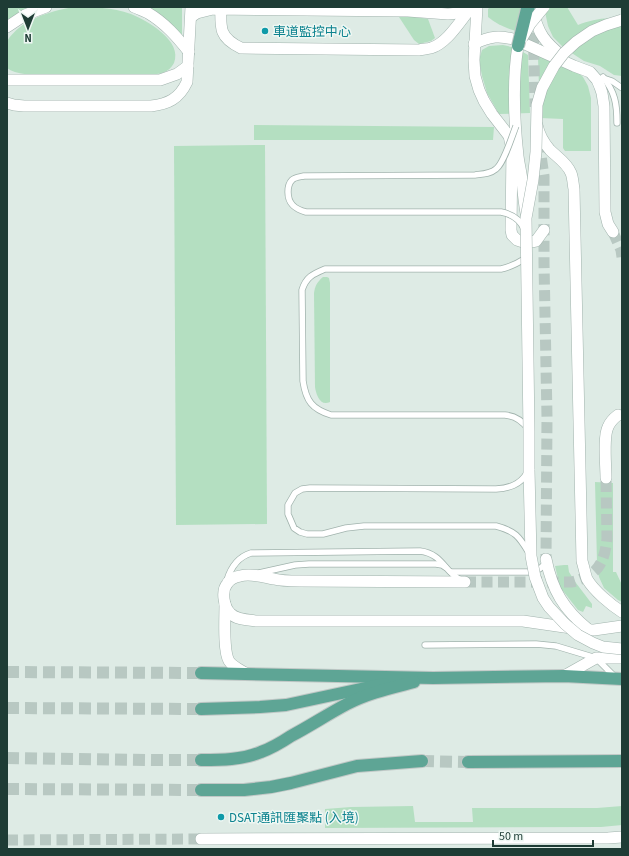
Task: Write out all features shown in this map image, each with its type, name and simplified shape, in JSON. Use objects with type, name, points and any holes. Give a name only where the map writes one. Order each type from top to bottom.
[{"type":"main road","points":[[518,46],[528,9],[531,8]]},
{"type":"main road","points":[[201,673],[433,678],[564,676],[619,678]]},
{"type":"main road","points":[[201,708],[286,705],[375,685],[433,678]]},
{"type":"main road","points":[[201,760],[242,758],[260,752],[274,746],[348,704],[388,689],[433,678]]},
{"type":"main road","points":[[468,762],[622,761]]},
{"type":"main road","points":[[201,790],[244,790],[271,787],[356,766],[422,762]]},
{"type":"street","points":[[7,27],[25,15],[46,7]]},
{"type":"street","points":[[134,7],[161,22],[189,52]]},
{"type":"street","points":[[544,7],[530,24],[518,46],[514,81],[518,156],[526,218],[529,431],[528,470],[531,556],[535,577],[543,598],[549,607],[565,624],[578,635],[593,643],[604,647],[622,648]]},
{"type":"street","points":[[221,8],[222,32],[231,44],[241,48],[419,50],[432,48],[443,41],[473,8]]},
{"type":"street","points":[[7,102],[14,105],[24,106],[151,106],[160,105],[174,99],[184,90],[187,82],[191,12],[197,13],[221,8],[408,11],[448,14],[459,13],[473,8]]},
{"type":"street","points":[[473,8],[474,68],[479,90],[492,114],[509,136],[512,149],[512,235],[517,240],[526,243],[536,241],[544,230]]},
{"type":"street","points":[[531,8],[538,29],[546,42],[574,66]]},
{"type":"street","points":[[526,218],[533,180],[536,152],[537,105],[542,88],[554,66],[564,53],[576,42],[592,31],[622,20]]},
{"type":"street","points":[[474,44],[489,38],[509,38],[590,72],[597,80],[602,93],[604,106],[605,212],[608,224],[613,232]]},
{"type":"street","points":[[7,80],[160,80],[177,74],[188,66]]},
{"type":"street","points":[[536,120],[542,138],[550,150],[567,167],[571,173],[573,181],[582,561],[587,579],[606,600],[622,612]]},
{"type":"street","points":[[606,478],[606,433],[610,423],[618,415]]},
{"type":"street","points":[[547,560],[551,579],[564,605],[571,614],[589,630]]},
{"type":"street","points":[[247,674],[233,665],[226,652],[224,594],[226,585],[232,579],[240,576],[251,575],[276,580],[299,582],[465,582]]},
{"type":"street","points":[[225,604],[231,614],[247,620],[522,621],[589,630],[622,626]]},
{"type":"street","points":[[564,676],[596,658],[622,658]]},
{"type":"street","points":[[201,839],[622,837]]},
{"type":"lane","points":[[590,72],[612,81],[622,88]]},
{"type":"lane","points":[[603,78],[609,85],[615,98],[617,123]]},
{"type":"lane","points":[[516,126],[502,163],[496,170],[489,174],[304,176],[291,181],[288,187],[288,199],[295,208],[306,212],[501,212],[508,214],[519,221],[526,237]]},
{"type":"lane","points":[[526,258],[509,268],[501,269],[325,269],[317,272],[307,280],[302,290],[303,382],[308,400],[315,408],[323,413],[331,415],[505,415],[512,416],[520,420],[529,431]]},
{"type":"lane","points":[[528,470],[519,482],[506,489],[310,488],[295,493],[288,505],[288,514],[294,528],[307,534],[323,534],[346,528],[364,526],[496,526],[512,532],[521,539],[531,556]]},
{"type":"lane","points":[[226,585],[231,569],[240,558],[251,553],[428,552],[435,556],[459,579],[465,582]]},
{"type":"lane","points":[[251,575],[295,565],[310,564],[436,564],[442,565],[449,570],[531,572],[542,568],[547,560]]},
{"type":"lane","points":[[425,645],[536,644],[556,646],[596,658],[619,678]]},
{"type":"green space","points":[[7,7],[33,7],[20,12],[7,20]]},
{"type":"green space","points":[[73,7],[95,7],[117,10],[131,14],[146,22],[169,40],[175,55],[174,63],[167,71],[150,75],[45,76],[23,74],[7,68],[7,41],[13,33],[28,22],[45,14]]},
{"type":"green space","points":[[145,7],[182,7],[182,36]]},
{"type":"green space","points":[[490,7],[524,7],[516,31],[501,26],[488,17],[488,9]]},
{"type":"green space","points":[[544,7],[567,7],[578,25],[600,19],[611,18],[622,20],[622,76],[614,75],[600,66],[584,61],[564,48],[553,37],[548,26]]},
{"type":"green space","points":[[399,17],[428,19],[435,38],[431,41],[419,44],[414,40]]},
{"type":"green space","points":[[503,45],[516,48],[528,55],[530,113],[499,114],[487,93],[479,60],[482,50],[489,46]]},
{"type":"green space","points":[[539,55],[579,73],[588,86],[591,98],[591,151],[565,151],[563,148],[563,119],[540,118]]},
{"type":"green space","points":[[254,125],[494,127],[493,140],[254,140]]},
{"type":"green space","points":[[265,145],[267,524],[176,525],[174,146]]},
{"type":"green space","points":[[323,277],[329,278],[330,283],[330,402],[327,403],[324,403],[319,399],[315,387],[314,293],[317,284]]},
{"type":"green space","points":[[595,482],[613,483],[613,572],[616,572],[622,585],[622,602],[604,588],[599,577],[597,562]]},
{"type":"green space","points":[[568,565],[569,572],[592,604],[592,608],[586,606],[583,612],[578,610],[560,587],[555,566]]},
{"type":"green space","points":[[413,806],[415,822],[473,822],[472,808],[597,808],[622,806],[622,825],[601,827],[325,828],[325,809]]},
{"type":"tunnel","points":[[533,16],[535,107]]},
{"type":"tunnel","points":[[539,142],[544,176],[547,417],[546,559]]},
{"type":"tunnel","points":[[613,232],[621,250],[622,257]]},
{"type":"tunnel","points":[[465,582],[572,582],[594,572],[601,562],[606,548],[606,478]]},
{"type":"tunnel","points":[[7,672],[201,673]]},
{"type":"tunnel","points":[[7,708],[201,709]]},
{"type":"tunnel","points":[[7,758],[201,760]]},
{"type":"tunnel","points":[[422,761],[468,762]]},
{"type":"tunnel","points":[[7,789],[201,790]]},
{"type":"tunnel","points":[[7,840],[201,839]]},
{"type":"place","name":"車道監控中心","points":[[265,31]]},
{"type":"place","name":"DSAT通訊匯聚點 (入境)","points":[[221,817]]}]
